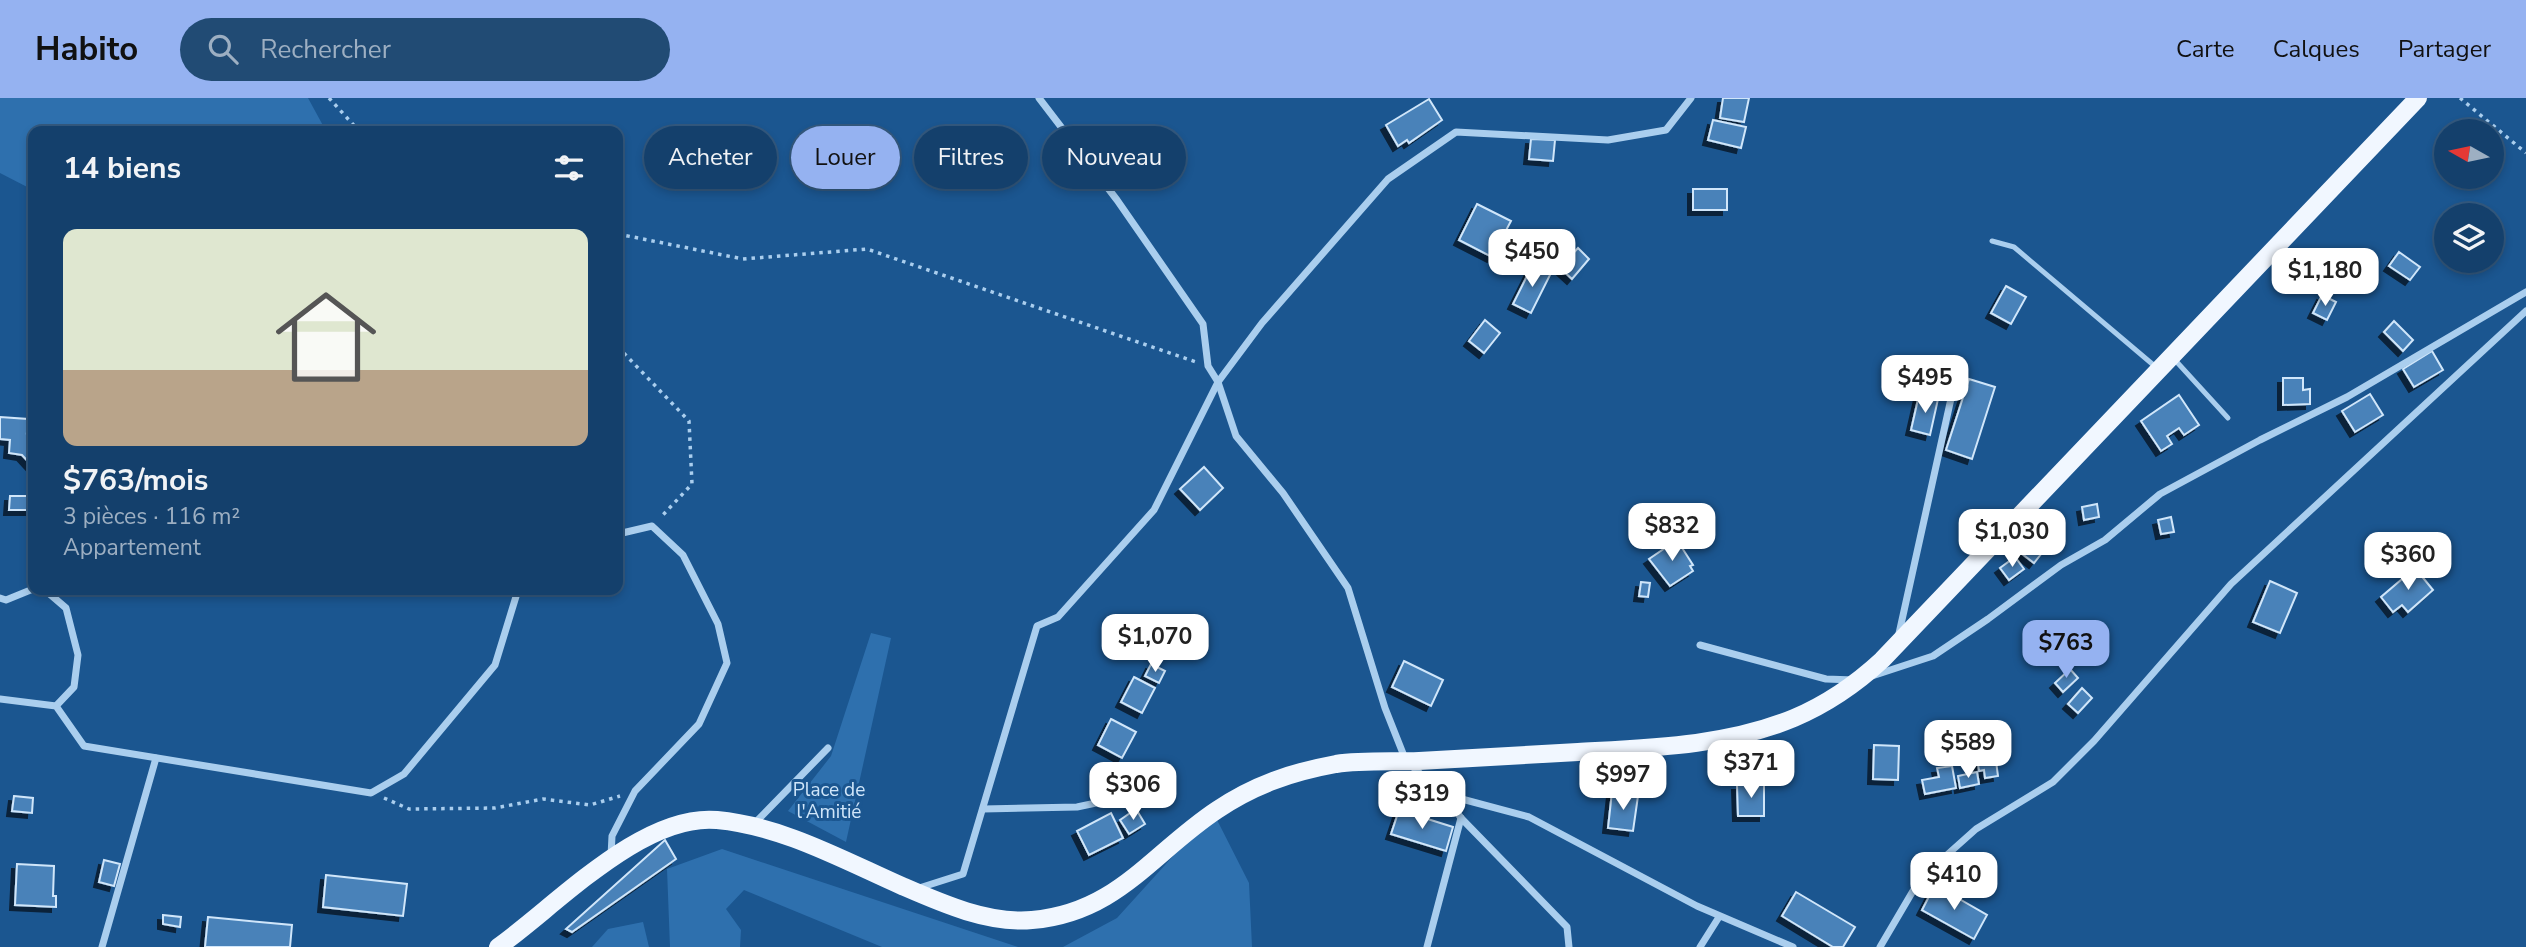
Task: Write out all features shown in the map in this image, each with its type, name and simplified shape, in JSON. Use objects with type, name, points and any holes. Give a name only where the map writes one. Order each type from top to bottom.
[{"type":"main road","points":[[498,947],[611,860],[640,841],[671,827],[691,822],[714,820],[789,837],[912,890],[990,918],[1029,920],[1060,916],[1112,895],[1213,812],[1275,778],[1339,764],[1616,750],[1734,736],[1789,720],[1820,706],[1860,681],[2418,98]]},
{"type":"street","points":[[1039,98],[1117,200],[1203,324],[1208,366],[1218,382],[1236,436],[1283,493],[1348,587],[1385,708],[1406,761],[1443,794],[1461,818],[1567,927],[1569,947]]},
{"type":"street","points":[[912,890],[962,874],[1037,626],[1058,617],[1154,510],[1218,382],[1262,323],[1388,178],[1456,132],[1608,140],[1665,130],[1691,98]]},
{"type":"street","points":[[1700,645],[1826,679],[1860,681],[1933,656],[2060,565],[2105,540],[2160,495],[2260,440],[2347,397],[2526,292]]},
{"type":"street","points":[[1880,947],[1920,879],[1976,829],[2053,782],[2094,741],[2231,584],[2526,311]]},
{"type":"street","points":[[1897,642],[1954,385]]},
{"type":"street","points":[[611,860],[612,836],[635,791],[699,724],[727,663],[718,624],[683,555],[652,526],[623,533]]},
{"type":"street","points":[[0,598],[6,600],[28,592]]},
{"type":"street","points":[[51,595],[66,608],[78,655],[74,687],[56,706]]},
{"type":"street","points":[[0,699],[56,706],[84,746],[371,793],[404,774],[495,665],[516,595]]},
{"type":"street","points":[[751,827],[828,748]]},
{"type":"street","points":[[102,947],[156,758]]},
{"type":"street","points":[[983,808],[1077,807],[1163,789]]},
{"type":"street","points":[[1443,794],[1529,817],[1719,917],[1793,947]]},
{"type":"street","points":[[1427,947],[1461,818]]},
{"type":"street","points":[[1700,947],[1719,917]]},
{"type":"lane","points":[[1992,241],[2014,247],[2164,362],[2228,418]]},
{"type":"path","points":[[330,98],[355,126]]},
{"type":"path","points":[[2460,98],[2526,153]]},
{"type":"path","points":[[623,235],[743,259],[867,249],[1208,366]]},
{"type":"path","points":[[623,353],[689,421],[692,484],[652,526]]},
{"type":"path","points":[[371,793],[409,809],[495,808],[543,799],[590,805],[635,791]]},
{"type":"green space","points":[[0,98],[308,98],[323,126],[28,126],[28,187],[0,173]]},
{"type":"green space","name":"Place de l'Amitié","points":[[871,633],[891,638],[846,842],[788,811],[831,756]]},
{"type":"green space","points":[[1213,812],[1249,883],[1252,947],[1063,947],[1117,918]]},
{"type":"green space","points":[[722,849],[1018,947],[882,947],[744,890],[726,909],[741,930],[740,947],[670,947],[667,869]]},
{"type":"green space","points":[[643,922],[649,947],[592,947],[608,929]]},
{"type":"building","points":[[1723,98],[1749,98],[1744,122],[1720,118]]},
{"type":"building","points":[[1429,99],[1442,120],[1409,143],[1407,140],[1398,146],[1386,125]]},
{"type":"building","points":[[1713,120],[1746,127],[1741,148],[1708,140]]},
{"type":"building","points":[[1531,139],[1555,140],[1553,161],[1529,159]]},
{"type":"building","points":[[1693,189],[1727,189],[1727,210],[1693,210]]},
{"type":"building","points":[[1477,204],[1511,221],[1492,257],[1459,240]]},
{"type":"building","points":[[1552,232],[1569,247],[1552,266],[1535,251]]},
{"type":"building","points":[[1578,248],[1589,259],[1572,279],[1560,268]]},
{"type":"building","points":[[2399,252],[2420,267],[2410,280],[2389,266]]},
{"type":"building","points":[[1533,264],[1551,273],[1531,313],[1513,304]]},
{"type":"building","points":[[2006,286],[2026,297],[2011,324],[1991,313]]},
{"type":"building","points":[[2322,295],[2336,302],[2327,320],[2313,313]]},
{"type":"building","points":[[1485,320],[1500,333],[1484,353],[1469,341]]},
{"type":"building","points":[[2394,321],[2413,340],[2403,351],[2384,332]]},
{"type":"building","points":[[2432,351],[2443,370],[2414,387],[2403,369]]},
{"type":"building","points":[[2283,378],[2303,378],[2303,390],[2310,389],[2310,404],[2283,405]]},
{"type":"building","points":[[1969,379],[1995,387],[1972,459],[1946,450]]},
{"type":"building","points":[[2370,394],[2383,415],[2355,432],[2342,411]]},
{"type":"building","points":[[1919,395],[1938,399],[1930,435],[1911,430]]},
{"type":"building","points":[[2179,395],[2199,425],[2184,435],[2179,428],[2167,436],[2172,444],[2161,451],[2141,421]]},
{"type":"building","points":[[0,417],[28,419],[28,462],[22,455],[9,453],[10,440],[0,439]]},
{"type":"building","points":[[1204,467],[1223,488],[1200,510],[1180,489]]},
{"type":"building","points":[[10,496],[28,496],[28,510],[9,510]]},
{"type":"building","points":[[2097,504],[2099,517],[2084,520],[2082,507]]},
{"type":"building","points":[[2171,517],[2174,532],[2161,534],[2158,520]]},
{"type":"building","points":[[2053,520],[2061,530],[2047,541],[2040,531]]},
{"type":"building","points":[[2033,539],[2045,549],[2034,563],[2021,553]]},
{"type":"building","points":[[1677,540],[1693,565],[1690,566],[1693,571],[1670,586],[1649,559]]},
{"type":"building","points":[[2015,557],[2024,569],[2009,580],[2000,568]]},
{"type":"building","points":[[2415,568],[2433,590],[2408,612],[2402,605],[2393,612],[2381,597]]},
{"type":"building","points":[[2270,581],[2297,593],[2280,633],[2253,622]]},
{"type":"building","points":[[1641,582],[1650,583],[1648,597],[1639,596]]},
{"type":"building","points":[[1404,661],[1443,680],[1431,706],[1392,687]]},
{"type":"building","points":[[1151,664],[1165,671],[1159,683],[1145,676]]},
{"type":"building","points":[[2070,669],[2078,678],[2063,692],[2055,683]]},
{"type":"building","points":[[1134,677],[1155,688],[1142,713],[1121,702]]},
{"type":"building","points":[[2082,688],[2092,698],[2078,713],[2068,704]]},
{"type":"building","points":[[1111,719],[1136,732],[1122,758],[1098,745]]},
{"type":"building","points":[[1874,745],[1899,746],[1898,780],[1873,779]]},
{"type":"building","points":[[1995,754],[1998,776],[1985,778],[1984,770],[1979,771],[1977,757]]},
{"type":"building","points":[[1952,766],[1956,788],[1925,794],[1922,780],[1939,777],[1937,768]]},
{"type":"building","points":[[1977,772],[1979,784],[1960,788],[1958,776]]},
{"type":"building","points":[[1737,785],[1764,785],[1764,816],[1738,816]]},
{"type":"building","points":[[1612,792],[1638,796],[1633,831],[1608,828]]},
{"type":"building","points":[[14,796],[33,798],[32,813],[12,811]]},
{"type":"building","points":[[1136,809],[1145,824],[1129,834],[1120,820]]},
{"type":"building","points":[[1399,810],[1453,827],[1446,851],[1391,834]]},
{"type":"building","points":[[1111,813],[1123,838],[1089,855],[1077,831]]},
{"type":"building","points":[[665,840],[676,859],[572,932],[566,929]]},
{"type":"building","points":[[104,860],[120,864],[114,886],[99,882]]},
{"type":"building","points":[[17,864],[54,866],[53,896],[56,896],[56,907],[15,905]]},
{"type":"building","points":[[326,875],[407,884],[403,916],[323,907]]},
{"type":"building","points":[[1935,885],[1987,915],[1974,939],[1922,910]]},
{"type":"building","points":[[1796,892],[1855,927],[1843,947],[1833,947],[1782,916]]},
{"type":"building","points":[[163,915],[181,917],[180,927],[163,924]]},
{"type":"building","points":[[208,917],[292,925],[290,947],[205,947]]}]
